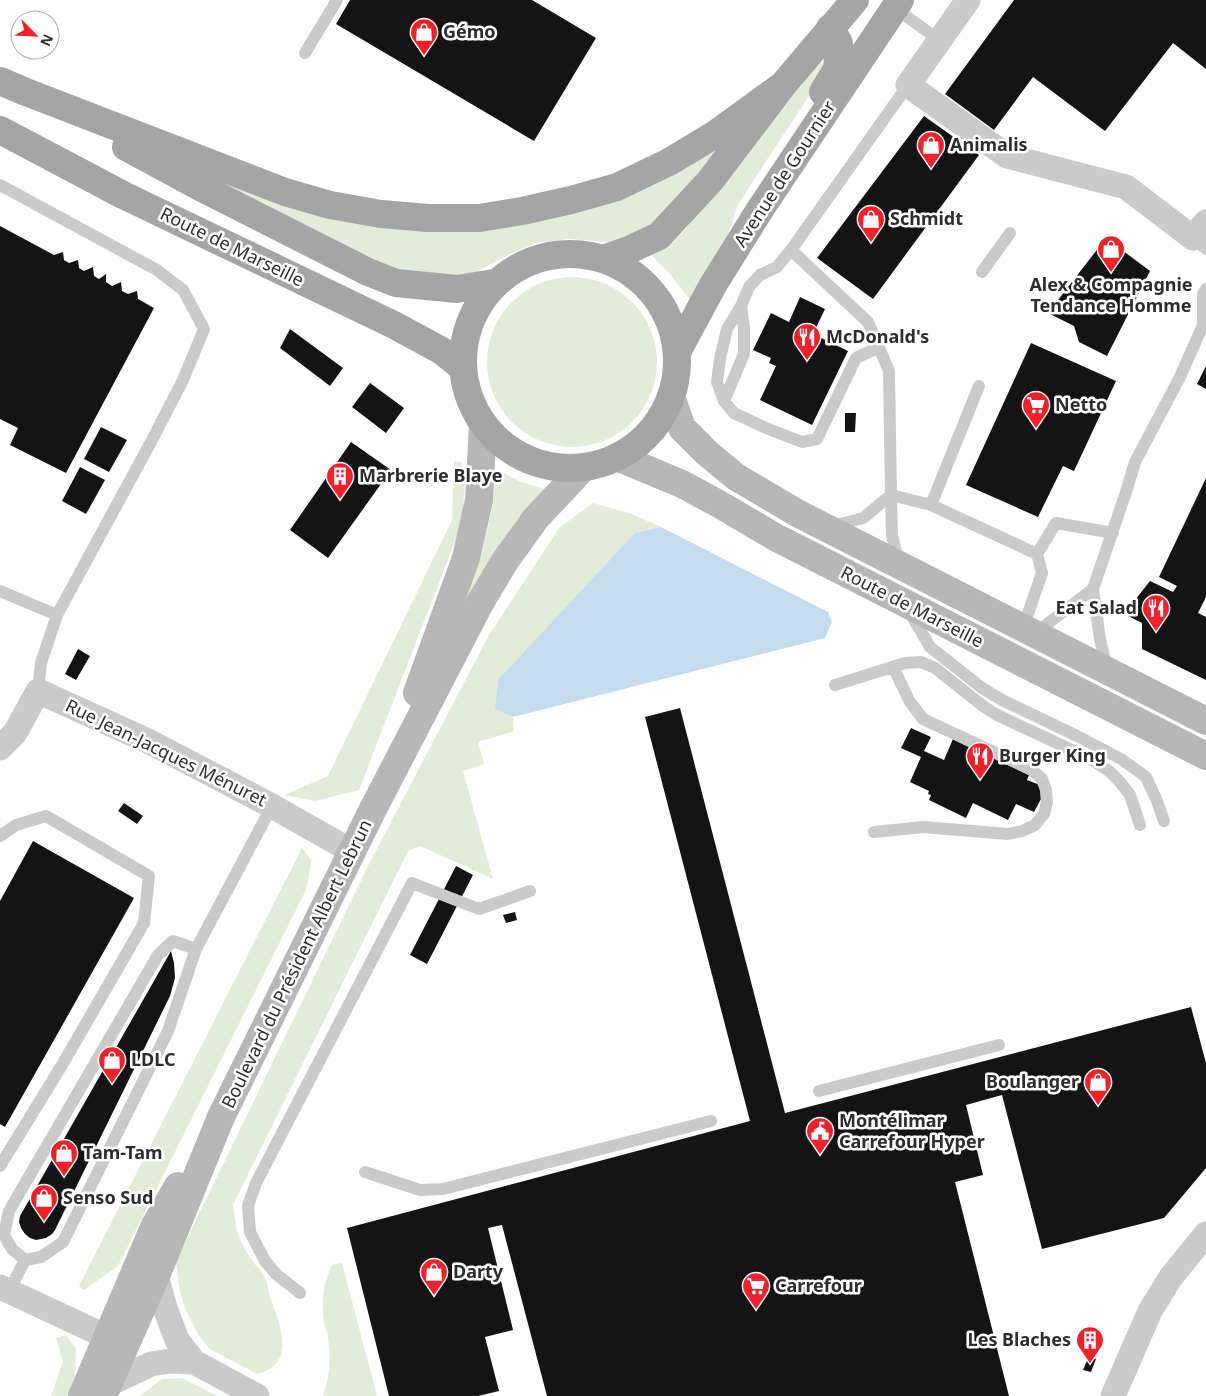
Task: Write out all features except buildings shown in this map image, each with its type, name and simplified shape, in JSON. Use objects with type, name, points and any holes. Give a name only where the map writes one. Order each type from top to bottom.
[{"type":"main road","points":[[603,259],[660,236],[710,181],[783,85],[855,0]]},
{"type":"main road","name":"Avenue de Gournier","points":[[677,352],[713,285],[761,208],[898,4]]},
{"type":"main road","points":[[761,208],[762,187],[837,69],[840,43],[830,28]]},
{"type":"main road","points":[[0,80],[26,92],[286,192],[330,205],[382,214],[428,218],[479,218],[522,211],[617,187],[669,162],[714,135],[783,85]]},
{"type":"main road","points":[[26,92],[200,187],[368,272],[396,283],[457,289],[494,283]]},
{"type":"main road","name":"Route de Marseille","points":[[0,130],[123,195],[394,325],[442,351],[462,367]]},
{"type":"main road","points":[[574,253],[603,259],[631,272],[654,294],[670,321],[677,352],[676,374],[671,396],[659,421],[640,442],[617,457],[601,464],[583,468],[554,468],[527,460],[503,445],[483,424],[470,402],[462,367],[464,344],[474,314],[494,283],[515,268],[544,257],[574,253]]},
{"type":"main road","name":"Route de Marseille","points":[[671,396],[682,428],[707,453],[736,477],[825,528],[1206,722]]},
{"type":"main road","name":"Boulevard du Président Albert Lebrun","points":[[372,811],[466,558],[479,500],[483,424]]},
{"type":"main road","name":"Route de Marseille","points":[[617,457],[682,484],[775,537],[1206,756]]},
{"type":"main road","name":"Boulevard du Président Albert Lebrun","points":[[106,1390],[156,1276],[221,1117],[372,811],[480,603],[505,561],[536,518],[583,468]]},
{"type":"main road","name":"Boulevard du Président Albert Lebrun","points":[[82,1396],[155,1226],[221,1117]]},
{"type":"street","points":[[968,0],[908,84],[1008,156],[1126,187],[1202,236]]},
{"type":"street","points":[[0,748],[15,733],[38,691]]},
{"type":"street","name":"Rue Jean-Jacques Ménuret","points":[[38,691],[150,742],[272,806],[353,852]]},
{"type":"street","points":[[1113,1396],[1150,1311],[1171,1277],[1206,1234]]},
{"type":"street","points":[[156,1276],[177,1340],[194,1362],[257,1396]]},
{"type":"street","points":[[5,1289],[107,1337]]},
{"type":"street","points":[[106,1390],[151,1364],[171,1361],[194,1362]]},
{"type":"lane","points":[[305,53],[337,0]]},
{"type":"lane","points":[[898,4],[939,40]]},
{"type":"lane","points":[[879,347],[856,358],[817,439],[802,442],[734,413],[724,401],[717,382],[727,329],[742,306],[749,287],[760,275],[777,267],[908,84]]},
{"type":"lane","points":[[0,185],[157,270],[183,290],[204,329],[183,380],[166,414],[57,615],[41,663],[38,691]]},
{"type":"lane","points":[[982,272],[1010,233]]},
{"type":"lane","points":[[790,250],[868,322],[889,371],[892,536],[900,566]]},
{"type":"lane","points":[[1107,671],[1100,639],[1093,589],[1135,462],[1180,377],[1203,326],[1204,294],[1206,289]]},
{"type":"lane","points":[[724,401],[744,354],[742,306]]},
{"type":"lane","points":[[931,505],[979,386]]},
{"type":"lane","points":[[891,495],[931,505],[1037,554]]},
{"type":"lane","points":[[825,528],[863,518],[891,495]]},
{"type":"lane","points":[[1028,631],[1042,573],[1037,554],[1056,523],[1113,533]]},
{"type":"lane","points":[[1028,631],[1093,589]]},
{"type":"lane","points":[[0,591],[57,615]]},
{"type":"lane","points":[[904,603],[930,646],[982,688],[1002,700],[1121,759],[1146,777],[1164,821]]},
{"type":"lane","points":[[835,685],[905,663],[921,662],[935,668],[970,697],[997,715],[1089,758],[1109,771],[1130,795],[1140,825]]},
{"type":"lane","points":[[874,832],[923,827],[1008,834],[1022,831],[1035,825],[1044,814],[1047,802],[1046,790],[1042,779],[1032,770],[923,720],[910,702],[893,667]]},
{"type":"lane","points":[[5,1289],[25,1260],[41,1257],[63,1242],[168,1031],[196,949],[272,806]]},
{"type":"lane","points":[[0,836],[16,825],[46,816],[148,876],[144,923],[62,1066],[0,1166]]},
{"type":"lane","points":[[300,1292],[276,1274],[265,1261],[250,1232],[248,1206],[256,1183],[412,883],[479,908],[530,891]]},
{"type":"lane","points":[[25,1260],[12,1249],[4,1236],[9,1211],[158,955],[173,941],[196,949]]},
{"type":"lane","points":[[819,1091],[1000,1045]]},
{"type":"lane","points":[[366,1172],[420,1190],[443,1189],[711,1122]]},
{"type":"green space","points":[[821,61],[826,70],[738,204],[724,246],[690,300],[670,274],[651,255],[672,243],[684,231]]},
{"type":"green space","points":[[732,141],[667,219],[620,243],[569,239],[536,243],[502,258],[471,275],[433,280],[390,269],[181,166],[351,221],[627,196],[682,170]]},
{"type":"green space","points":[[572,277],[597,281],[612,287],[632,302],[647,322],[655,345],[657,362],[653,387],[647,402],[632,422],[612,437],[589,445],[572,447],[547,443],[532,437],[512,422],[497,402],[489,379],[487,362],[491,337],[497,322],[512,302],[532,287],[555,279]]},
{"type":"green space","points":[[454,461],[462,462],[465,481],[462,523],[359,790],[315,801],[284,795],[328,776],[452,520]]},
{"type":"green space","points":[[496,469],[521,482],[545,489],[456,621],[482,552],[493,504]]},
{"type":"green space","points":[[593,503],[632,514],[661,527],[635,533],[495,709],[513,717],[514,731],[478,742],[484,764],[463,771],[493,879],[420,846],[408,851],[233,1205],[238,1235],[248,1254],[265,1278],[283,1342],[282,1353],[278,1362],[270,1369],[257,1374],[210,1349],[201,1339],[183,1302],[176,1261],[369,864],[489,635],[559,528]]},
{"type":"green space","points":[[302,848],[311,860],[307,888],[118,1266],[84,1290],[79,1286]]},
{"type":"green space","points":[[342,1263],[377,1396],[323,1396],[330,1360],[328,1336],[322,1308],[324,1293],[332,1265]]},
{"type":"green space","points":[[66,1335],[76,1349],[75,1374],[68,1396],[51,1396],[63,1361],[56,1338]]},
{"type":"green space","points":[[182,1378],[218,1396],[140,1396],[162,1379]]},
{"type":"water","points":[[661,527],[828,612],[832,622],[825,638],[513,717],[495,709],[498,680],[635,533]]},
{"type":"place","name":"Gémo","points":[[424,56]]},
{"type":"place","name":"Animalis","points":[[931,169]]},
{"type":"place","name":"Schmidt","points":[[871,243]]},
{"type":"place","name":"Alex & Compagnie Tendance Homme","points":[[1111,273]]},
{"type":"place","name":"McDonald's","points":[[807,361]]},
{"type":"place","name":"Netto","points":[[1036,429]]},
{"type":"place","name":"Marbrerie Blaye","points":[[340,500]]},
{"type":"place","name":"Eat Salad","points":[[1156,632]]},
{"type":"place","name":"Burger King","points":[[980,780]]},
{"type":"place","name":"LDLC","points":[[112,1084]]},
{"type":"place","name":"Boulanger","points":[[1098,1106]]},
{"type":"place","name":"Montélimar Carrefour Hyper","points":[[820,1155]]},
{"type":"place","name":"Tam-Tam","points":[[64,1177]]},
{"type":"place","name":"Senso Sud","points":[[44,1222]]},
{"type":"place","name":"Darty","points":[[434,1296]]},
{"type":"place","name":"Carrefour","points":[[756,1310]]},
{"type":"place","name":"Les Blaches","points":[[1090,1364]]}]
